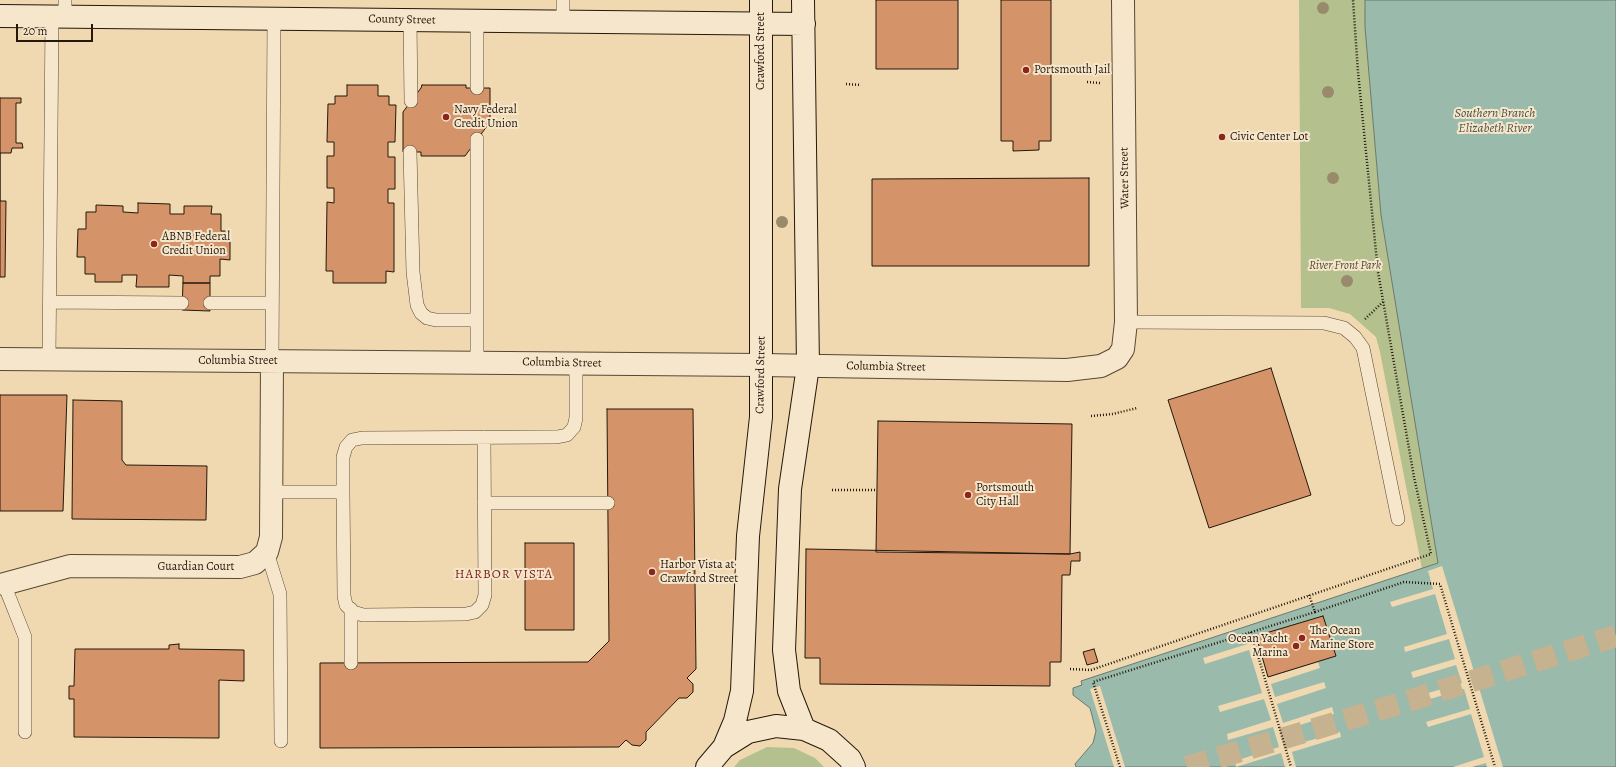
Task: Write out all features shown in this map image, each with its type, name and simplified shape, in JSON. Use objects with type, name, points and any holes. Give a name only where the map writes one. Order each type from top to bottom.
[{"type":"street","name":"Crawford Street","points":[[724,747],[735,721],[742,692],[748,536],[761,417],[761,0]]},
{"type":"street","points":[[804,0],[808,366],[790,489],[784,650],[790,691],[804,729]]},
{"type":"street","name":"Water Street","points":[[1119,355],[1123,349],[1126,322],[1123,0]]},
{"type":"street","name":"County Street","points":[[0,16],[60,11],[274,19],[804,24]]},
{"type":"street","name":"Columbia Street","points":[[0,359],[762,365],[1080,370],[1101,366],[1119,355]]},
{"type":"street","points":[[267,552],[271,537],[272,361]]},
{"type":"street","name":"Guardian Court","points":[[4,584],[70,566],[240,567],[255,563],[267,552]]},
{"type":"street","points":[[707,767],[724,747],[748,732],[776,726],[804,729],[829,740],[850,759],[854,767]]},
{"type":"lane","points":[[563,0],[563,22]]},
{"type":"lane","points":[[49,359],[60,11]]},
{"type":"lane","points":[[272,361],[274,19]]},
{"type":"lane","points":[[410,20],[411,101]]},
{"type":"lane","points":[[477,21],[477,88]]},
{"type":"lane","points":[[477,139],[477,363]]},
{"type":"lane","points":[[410,152],[413,272],[417,305],[421,313],[427,318],[436,320],[477,320]]},
{"type":"lane","points":[[50,302],[182,303]]},
{"type":"lane","points":[[210,303],[272,303]]},
{"type":"lane","points":[[1126,322],[1324,323],[1344,328],[1355,337],[1363,348],[1398,519]]},
{"type":"lane","points":[[484,437],[485,595],[482,605],[475,612],[466,614],[363,615],[351,610],[346,605],[344,596],[343,457],[346,447],[352,440],[362,438],[484,437],[557,437],[567,435],[574,427],[576,418],[576,364]]},
{"type":"lane","points":[[271,492],[343,492]]},
{"type":"lane","points":[[484,504],[608,503]]},
{"type":"lane","points":[[267,552],[280,594],[281,741]]},
{"type":"lane","points":[[4,584],[25,637],[25,732]]},
{"type":"lane","points":[[351,610],[351,663]]},
{"type":"path","points":[[1070,669],[1091,670],[1431,554],[1414,477],[1378,272],[1358,72],[1353,0]]},
{"type":"path","points":[[1087,82],[1106,82]]},
{"type":"path","points":[[846,84],[862,85]]},
{"type":"path","points":[[1349,333],[1384,302]]},
{"type":"path","points":[[1091,416],[1113,414],[1137,408]]},
{"type":"path","points":[[832,490],[876,490]]},
{"type":"path","points":[[1120,767],[1093,682],[1315,612],[1404,582],[1440,584],[1495,767]]},
{"type":"path","points":[[1309,595],[1315,612]]},
{"type":"path","points":[[1251,632],[1291,767]]},
{"type":"green space","name":"River Front Park","points":[[1299,0],[1365,0],[1365,27],[1381,215],[1438,563],[1422,569],[1376,337],[1350,314],[1329,308],[1301,308]]},
{"type":"green space","points":[[767,747],[794,748],[815,758],[824,767],[734,767],[740,760]]},
{"type":"water","name":"Southern Branch Elizabeth River","points":[[1365,0],[1616,0],[1616,767],[1076,767],[1075,764],[1093,743],[1096,731],[1090,708],[1073,695],[1073,688],[1082,685],[1081,681],[1438,563],[1381,215],[1365,27]]},
{"type":"pier","points":[[1442,566],[1503,767],[1487,767],[1486,763],[1472,767],[1453,767],[1484,757],[1471,714],[1428,727],[1426,722],[1470,709],[1464,689],[1420,702],[1418,696],[1462,683],[1456,665],[1413,678],[1411,672],[1455,659],[1449,639],[1405,652],[1404,647],[1447,634],[1435,594],[1392,607],[1390,602],[1433,589],[1428,571]]},
{"type":"pier","points":[[1257,641],[1269,677],[1318,662],[1320,668],[1271,684],[1275,697],[1324,682],[1326,688],[1277,704],[1283,723],[1332,707],[1334,714],[1285,730],[1290,746],[1340,732],[1341,737],[1292,752],[1296,767],[1285,767],[1281,753],[1236,767],[1235,761],[1279,747],[1273,727],[1228,740],[1227,734],[1271,720],[1264,699],[1220,712],[1218,706],[1262,693],[1249,650],[1205,664],[1203,658]]},
{"type":"pier","points":[[1100,686],[1125,767],[1114,767],[1090,689]]},
{"type":"building","points":[[876,0],[958,0],[958,69],[876,69]]},
{"type":"building","name":"Portsmouth Jail","points":[[1001,0],[1051,0],[1051,141],[1039,141],[1039,150],[1013,151],[1013,141],[1001,141]]},
{"type":"building","points":[[347,85],[378,85],[378,96],[389,96],[389,105],[396,105],[395,142],[388,142],[388,157],[395,157],[395,189],[388,189],[388,203],[394,203],[394,272],[386,271],[386,283],[333,283],[333,271],[326,271],[327,202],[334,203],[334,188],[327,188],[327,156],[334,156],[334,142],[327,142],[328,104],[335,104],[335,96],[347,96]]},
{"type":"building","name":"Navy Federal Credit Union","points":[[422,85],[466,85],[466,88],[490,88],[490,122],[465,156],[421,156],[421,152],[403,152],[403,112]]},
{"type":"building","points":[[0,98],[21,98],[21,103],[16,103],[16,143],[22,143],[23,148],[12,148],[11,153],[0,153]]},
{"type":"building","points":[[1089,178],[1089,266],[872,266],[872,179]]},
{"type":"building","points":[[0,201],[6,201],[5,277],[0,277]]},
{"type":"building","name":"ABNB Federal Credit Union","points":[[138,203],[170,204],[170,214],[184,214],[184,206],[212,206],[211,214],[221,214],[221,231],[230,231],[230,260],[220,259],[220,276],[210,276],[210,283],[183,283],[183,276],[169,275],[169,287],[136,287],[137,275],[122,275],[122,282],[95,282],[95,274],[85,274],[85,257],[77,257],[78,229],[86,229],[86,212],[96,212],[96,205],[123,206],[123,212],[138,213]]},
{"type":"building","points":[[183,283],[210,283],[210,311],[182,310]]},
{"type":"building","points":[[1271,368],[1311,495],[1209,528],[1168,400]]},
{"type":"building","points":[[0,395],[67,395],[63,511],[0,511]]},
{"type":"building","points":[[73,400],[122,401],[122,460],[126,465],[207,466],[206,520],[72,519]]},
{"type":"building","name":"Harbor Vista at Crawford Street","points":[[607,409],[693,409],[696,669],[687,678],[693,684],[693,692],[687,698],[679,698],[646,732],[646,740],[640,746],[632,745],[626,740],[619,747],[320,748],[320,663],[588,662],[609,641]]},
{"type":"building","points":[[878,421],[1072,424],[1070,554],[876,552]]},
{"type":"building","points":[[525,543],[574,543],[574,630],[525,630]]},
{"type":"building","points":[[806,549],[1070,554],[1080,552],[1080,561],[1071,561],[1070,575],[1062,575],[1061,662],[1050,662],[1050,686],[820,684],[820,658],[805,658]]},
{"type":"building","name":"Ocean Yacht Marina","points":[[1323,616],[1336,656],[1268,677],[1256,636]]},
{"type":"building","points":[[179,644],[179,649],[244,650],[244,681],[219,680],[219,738],[74,737],[74,699],[69,699],[69,686],[74,686],[75,649],[169,649],[169,645]]},
{"type":"building","points":[[1094,649],[1098,662],[1087,665],[1083,652]]},
{"type":"tunnel","points":[[1187,767],[1392,706],[1616,636]]},
{"type":"place","name":"Portsmouth Jail","points":[[1026,70]]},
{"type":"place","name":"Navy Federal Credit Union","points":[[446,117]]},
{"type":"place","name":"Civic Center Lot","points":[[1222,137]]},
{"type":"place","name":"ABNB Federal Credit Union","points":[[154,244]]},
{"type":"place","name":"Portsmouth City Hall","points":[[968,495]]},
{"type":"place","name":"Harbor Vista at Crawford Street","points":[[652,572]]},
{"type":"place","name":"The Ocean Marine Store","points":[[1302,638]]},
{"type":"place","name":"Ocean Yacht Marina","points":[[1296,646]]},
{"type":"district","name":"HARBOR VISTA","points":[[504,575]]}]
